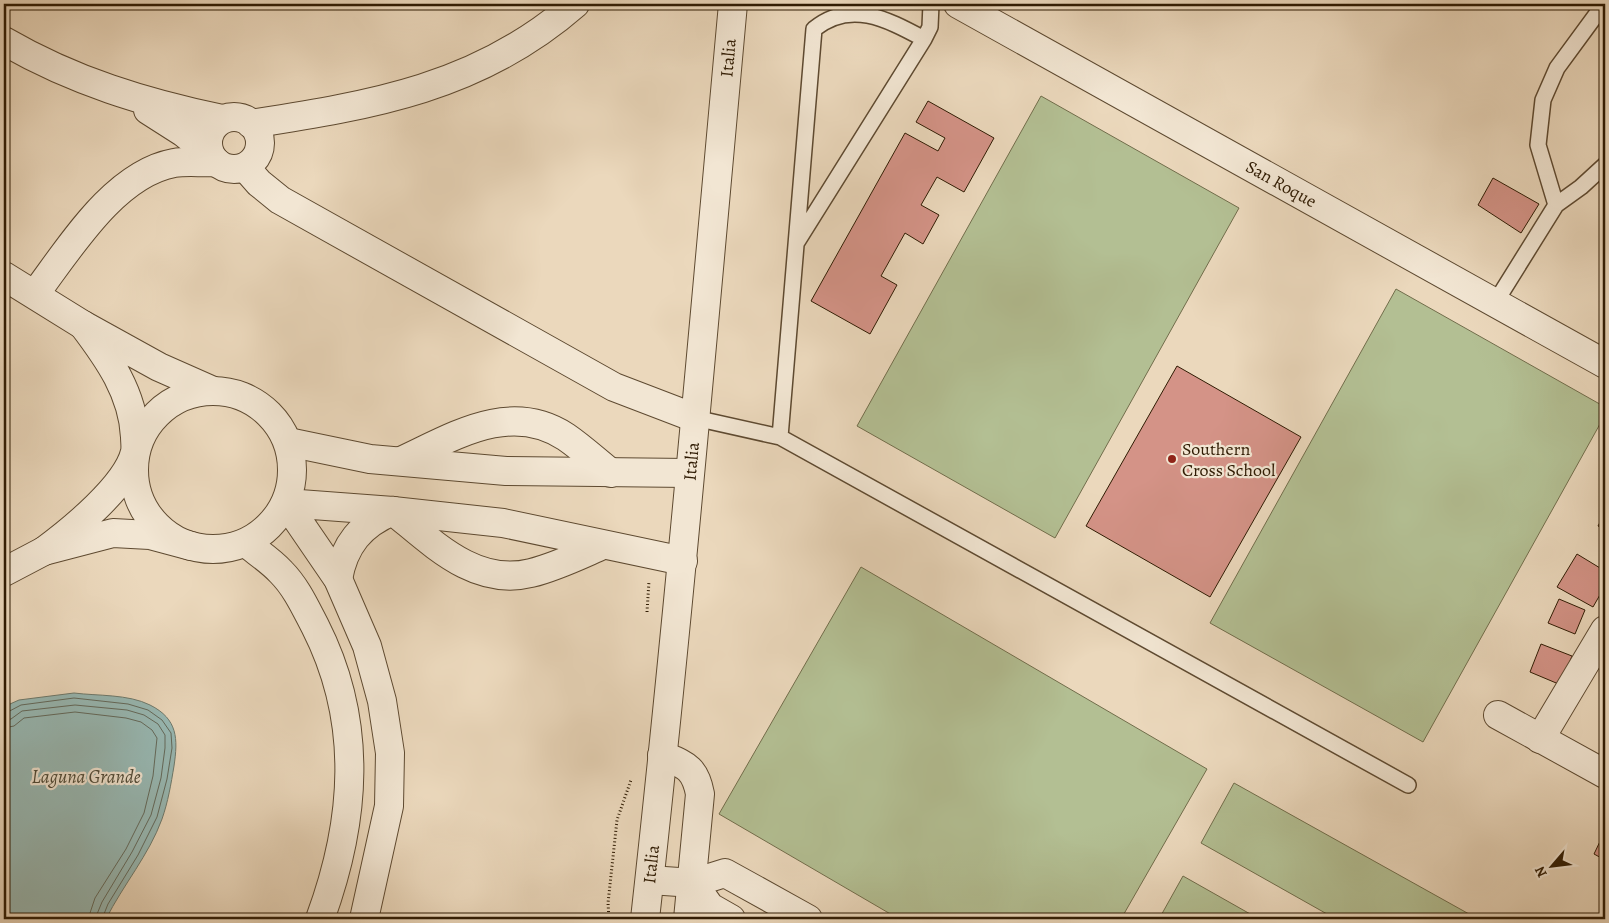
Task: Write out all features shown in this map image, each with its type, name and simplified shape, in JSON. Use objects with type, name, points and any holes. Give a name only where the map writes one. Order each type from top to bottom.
[{"type":"street","points":[[251,124],[346,109],[400,96],[446,81],[484,64],[524,40],[575,4]]},
{"type":"street","name":"Italia","points":[[645,919],[683,561],[689,473],[733,4]]},
{"type":"street","name":"San Roque","points":[[958,4],[1605,364]]},
{"type":"street","points":[[4,41],[67,74],[128,97],[222,119],[238,117],[251,124],[256,130],[259,147],[252,162],[245,167],[230,169],[213,158],[184,133],[128,97]]},
{"type":"street","points":[[213,158],[208,138],[211,130],[222,119]]},
{"type":"street","points":[[35,294],[91,221],[113,196],[149,172],[174,163],[213,158]]},
{"type":"street","points":[[245,167],[259,183],[280,200],[605,382],[695,418]]},
{"type":"street","points":[[4,276],[83,325],[159,367],[211,390]]},
{"type":"street","points":[[83,325],[108,359],[124,389],[134,422],[136,452],[134,475],[139,499],[151,520],[169,536],[191,546]]},
{"type":"street","points":[[4,572],[44,551],[71,532],[104,499],[122,476],[136,452],[146,427],[163,408],[186,394],[211,390],[236,393],[258,404],[276,421],[288,442],[293,463],[292,484],[286,503],[269,526],[246,543],[228,548],[209,549],[150,535],[113,533],[44,551]]},
{"type":"street","points":[[401,462],[468,429],[489,423],[508,421],[540,426],[564,436],[611,472]]},
{"type":"street","points":[[288,442],[370,459],[506,471],[689,473]]},
{"type":"street","points":[[286,503],[393,511],[503,523],[683,561]]},
{"type":"street","points":[[286,503],[338,579],[367,646],[382,701],[390,753],[389,806],[364,919]]},
{"type":"street","points":[[393,511],[460,563],[480,571],[498,575],[531,573],[603,545]]},
{"type":"street","points":[[338,579],[341,561],[349,544],[361,530],[376,518],[393,511]]},
{"type":"street","points":[[246,543],[281,572],[300,596],[323,641],[341,693],[349,740],[349,794],[343,846],[333,884],[320,919]]},
{"type":"street","points":[[1540,740],[1605,630]]},
{"type":"street","points":[[1498,716],[1605,774]]},
{"type":"street","points":[[662,755],[688,767],[697,778],[700,794],[693,883],[688,919]]},
{"type":"street","points":[[650,880],[693,883],[725,873],[808,919]]},
{"type":"street","points":[[693,883],[710,907],[731,919]]},
{"type":"lane","points":[[796,242],[924,39],[930,27],[931,4]]},
{"type":"lane","points":[[1556,205],[1538,145],[1543,100],[1557,68],[1604,4]]},
{"type":"lane","points":[[780,436],[814,29],[825,16],[837,9],[852,6],[869,9],[924,39]]},
{"type":"lane","points":[[1495,303],[1556,205],[1581,187],[1605,165]]},
{"type":"lane","points":[[695,418],[780,436],[1408,785]]},
{"type":"path","points":[[647,619],[649,576]]},
{"type":"path","points":[[609,919],[608,904],[617,820],[632,776]]},
{"type":"green space","points":[[1041,96],[1239,208],[1055,538],[857,426]]},
{"type":"green space","points":[[1396,289],[1605,407],[1605,415],[1423,742],[1210,623]]},
{"type":"green space","points":[[861,567],[1207,769],[1121,919],[899,919],[719,814]]},
{"type":"green space","points":[[1234,783],[1478,919],[1337,919],[1327,914],[1201,843]]},
{"type":"green space","points":[[1183,876],[1252,915],[1250,919],[1159,919]]},
{"type":"water","name":"Laguna Grande","points":[[74,693],[113,696],[141,701],[159,711],[171,723],[176,739],[176,747],[172,779],[164,813],[150,845],[106,919],[4,919],[4,712],[10,704],[19,700]]},
{"type":"building","points":[[928,101],[994,138],[964,192],[937,177],[921,205],[939,215],[923,244],[905,233],[881,276],[897,285],[870,334],[811,301],[905,133],[938,151],[945,138],[916,122]]},
{"type":"building","points":[[1493,178],[1539,204],[1521,233],[1478,205]]},
{"type":"building","points":[[1177,366],[1301,437],[1210,597],[1086,526]]},
{"type":"building","points":[[1605,513],[1605,530],[1598,526]]},
{"type":"building","points":[[1577,554],[1605,571],[1605,586],[1593,607],[1557,587]]},
{"type":"building","points":[[1559,599],[1585,610],[1575,634],[1548,623]]},
{"type":"building","points":[[1541,644],[1572,656],[1561,685],[1530,672]]},
{"type":"building","points":[[1605,831],[1605,860],[1594,854]]},
{"type":"place","name":"Southern Cross School","points":[[1172,459]]}]
